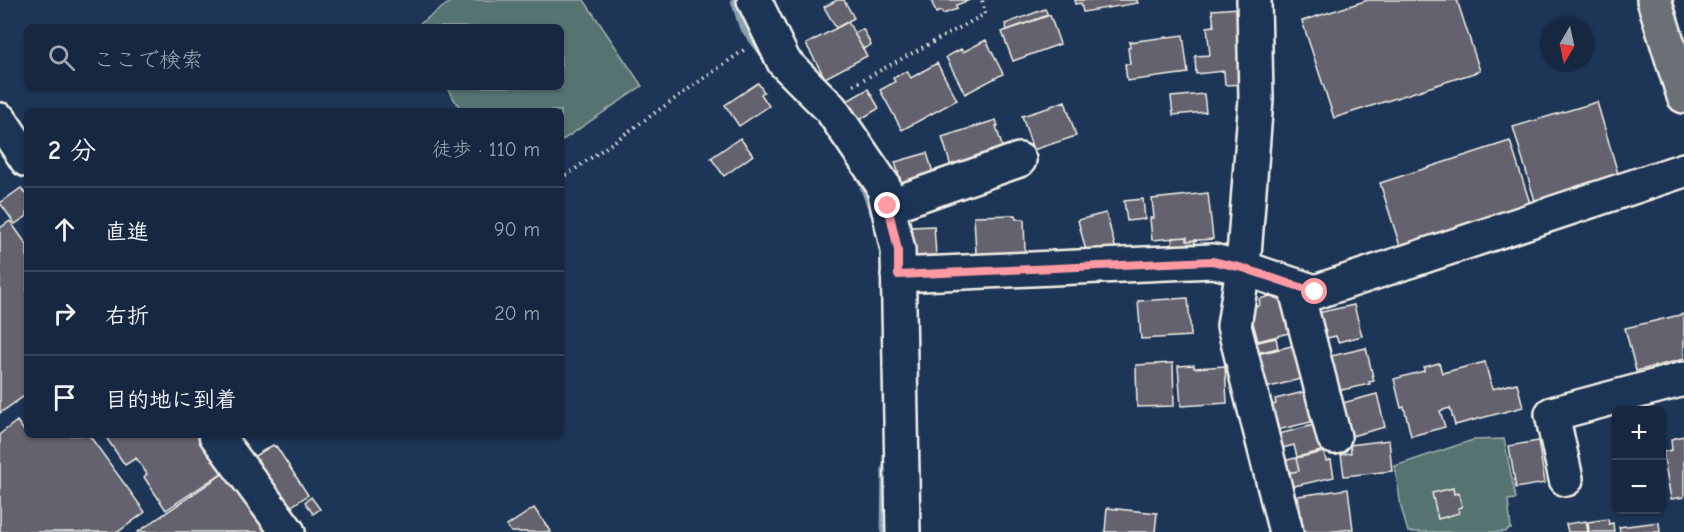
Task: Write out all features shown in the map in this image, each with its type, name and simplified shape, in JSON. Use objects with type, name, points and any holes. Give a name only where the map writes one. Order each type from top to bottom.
[{"type":"main road","points":[[1654,0],[1684,96]]},
{"type":"street","points":[[1254,0],[1256,99],[1243,268],[1234,326],[1286,532]]},
{"type":"street","points":[[766,11],[784,62],[831,109],[883,185],[898,250],[903,532]]},
{"type":"street","points":[[0,120],[24,156]]},
{"type":"street","points":[[888,206],[1019,160]]},
{"type":"street","points":[[898,275],[1212,261],[1243,268],[1315,292],[1684,170]]},
{"type":"street","points":[[1295,286],[1334,437]]},
{"type":"street","points":[[1566,479],[1552,414],[1684,379]]},
{"type":"street","points":[[218,438],[288,532]]},
{"type":"path","points":[[824,102],[985,14],[981,0]]},
{"type":"path","points":[[564,178],[766,11]]},
{"type":"green space","points":[[453,0],[584,0],[642,86],[564,139],[564,108],[460,108],[448,90],[564,90],[564,24],[419,24]]},
{"type":"green space","points":[[1504,439],[1516,499],[1508,500],[1511,529],[1506,532],[1408,532],[1401,507],[1395,466],[1473,440]]},
{"type":"building","points":[[837,0],[844,0],[854,18],[836,28],[824,7]]},
{"type":"building","points":[[931,0],[970,0],[956,5],[957,9],[943,14],[941,11],[936,13]]},
{"type":"building","points":[[1075,0],[1137,0],[1138,3],[1083,12],[1081,3],[1075,4]]},
{"type":"building","points":[[1368,0],[1457,0],[1480,71],[1334,118],[1302,21]]},
{"type":"building","points":[[1239,8],[1247,84],[1225,85],[1224,71],[1196,74],[1195,56],[1210,55],[1207,27],[1214,26],[1212,10]]},
{"type":"building","points":[[1045,9],[1048,15],[1007,30],[1005,24]]},
{"type":"building","points":[[1050,15],[1060,44],[1013,61],[1002,32]]},
{"type":"building","points":[[848,22],[867,56],[825,78],[806,44]]},
{"type":"building","points":[[863,29],[871,45],[863,49],[854,33]]},
{"type":"building","points":[[1183,35],[1188,73],[1127,81],[1125,64],[1130,64],[1129,42]]},
{"type":"building","points":[[986,40],[1003,74],[965,94],[946,57],[961,49],[963,52]]},
{"type":"building","points":[[937,63],[957,100],[902,130],[880,90],[895,82],[893,78],[907,71],[911,78]]},
{"type":"building","points":[[758,83],[764,92],[761,94],[769,106],[739,126],[725,105]]},
{"type":"building","points":[[868,89],[879,108],[858,121],[847,101]]},
{"type":"building","points":[[1204,94],[1206,112],[1173,115],[1171,97]]},
{"type":"building","points":[[1065,101],[1076,136],[1033,150],[1022,116]]},
{"type":"building","points":[[1597,102],[1619,177],[1535,201],[1513,127]]},
{"type":"building","points":[[996,120],[1005,156],[953,173],[942,137]]},
{"type":"building","points":[[740,138],[753,155],[724,176],[711,158]]},
{"type":"building","points":[[1510,141],[1530,203],[1400,246],[1380,183]]},
{"type":"building","points":[[927,153],[935,179],[903,188],[895,162]]},
{"type":"building","points":[[21,188],[24,192],[24,218],[15,224],[0,203]]},
{"type":"building","points":[[1208,193],[1213,239],[1187,241],[1187,237],[1152,240],[1150,218],[1154,218],[1152,199]]},
{"type":"building","points":[[1143,199],[1145,219],[1127,221],[1124,201]]},
{"type":"building","points":[[1106,213],[1116,250],[1086,251],[1078,220]]},
{"type":"building","points":[[1015,215],[1016,219],[1024,219],[1025,252],[976,254],[974,216]]},
{"type":"building","points":[[10,221],[24,241],[24,396],[0,413],[0,228]]},
{"type":"building","points":[[934,226],[936,255],[912,256],[911,227]]},
{"type":"building","points":[[1187,237],[1187,241],[1195,240],[1194,247],[1173,250],[1172,238]]},
{"type":"building","points":[[1278,294],[1285,297],[1293,332],[1258,341],[1249,308],[1260,305],[1259,299]]},
{"type":"building","points":[[1188,298],[1191,336],[1141,339],[1138,301]]},
{"type":"building","points":[[1354,305],[1362,336],[1338,342],[1336,336],[1323,339],[1317,313]]},
{"type":"building","points":[[1684,314],[1684,359],[1636,371],[1625,328]]},
{"type":"building","points":[[1276,338],[1278,348],[1256,353],[1254,343]]},
{"type":"building","points":[[1296,345],[1304,378],[1266,388],[1254,355]]},
{"type":"building","points":[[1366,348],[1374,381],[1369,382],[1370,384],[1332,392],[1327,370],[1334,368],[1331,356]]},
{"type":"building","points":[[1485,362],[1492,389],[1517,383],[1523,407],[1455,425],[1450,408],[1440,411],[1445,427],[1411,436],[1394,379],[1424,371],[1424,367],[1439,363],[1442,373]]},
{"type":"building","points":[[1173,363],[1174,406],[1137,407],[1136,365]]},
{"type":"building","points":[[1194,365],[1194,368],[1225,366],[1227,403],[1181,406],[1178,366]]},
{"type":"building","points":[[1308,391],[1315,421],[1269,432],[1263,407],[1276,404],[1275,399]]},
{"type":"building","points":[[1377,394],[1385,427],[1344,438],[1335,405]]},
{"type":"building","points":[[17,421],[24,431],[24,438],[91,438],[145,512],[118,532],[0,532],[0,434]]},
{"type":"building","points":[[1314,425],[1321,451],[1297,457],[1294,445],[1275,450],[1271,436]]},
{"type":"building","points":[[1684,436],[1684,497],[1671,499],[1666,470],[1666,451],[1672,450],[1671,439]]},
{"type":"building","points":[[106,438],[200,438],[223,472],[166,510],[144,477],[147,474],[136,458],[125,465]]},
{"type":"building","points":[[1389,440],[1392,471],[1344,476],[1341,454],[1351,453],[1350,445]]},
{"type":"building","points":[[1538,441],[1545,483],[1516,488],[1509,446]]},
{"type":"building","points":[[273,445],[276,446],[308,495],[289,508],[258,460],[257,462],[253,457]]},
{"type":"building","points":[[1324,452],[1326,461],[1331,460],[1334,477],[1285,488],[1282,474],[1299,471],[1296,458]]},
{"type":"building","points":[[1296,458],[1299,471],[1286,473],[1283,461]]},
{"type":"building","points":[[227,471],[269,532],[138,532]]},
{"type":"building","points":[[1453,488],[1454,494],[1459,493],[1462,507],[1458,508],[1459,513],[1438,519],[1432,493]]},
{"type":"building","points":[[1348,489],[1353,529],[1304,532],[1298,496]]},
{"type":"building","points":[[311,497],[320,509],[313,514],[305,502]]},
{"type":"building","points":[[534,508],[551,532],[511,532],[507,526]]},
{"type":"building","points":[[1107,508],[1157,513],[1155,532],[1105,532]]},
{"type":"building","points":[[1608,519],[1609,524],[1613,523],[1614,532],[1589,532],[1588,522]]},
{"type":"building","points":[[1586,521],[1588,532],[1568,532],[1566,524]]},
{"type":"building","points":[[1659,522],[1660,532],[1620,532],[1619,527]]},
{"type":"waterway","points":[[735,0],[743,26],[765,55]]},
{"type":"waterway","points":[[861,178],[874,213]]},
{"type":"waterway","points":[[885,532],[886,468]]},
{"type":"route","points":[[888,206],[898,250],[898,275],[1212,261],[1243,268],[1315,292]]}]
